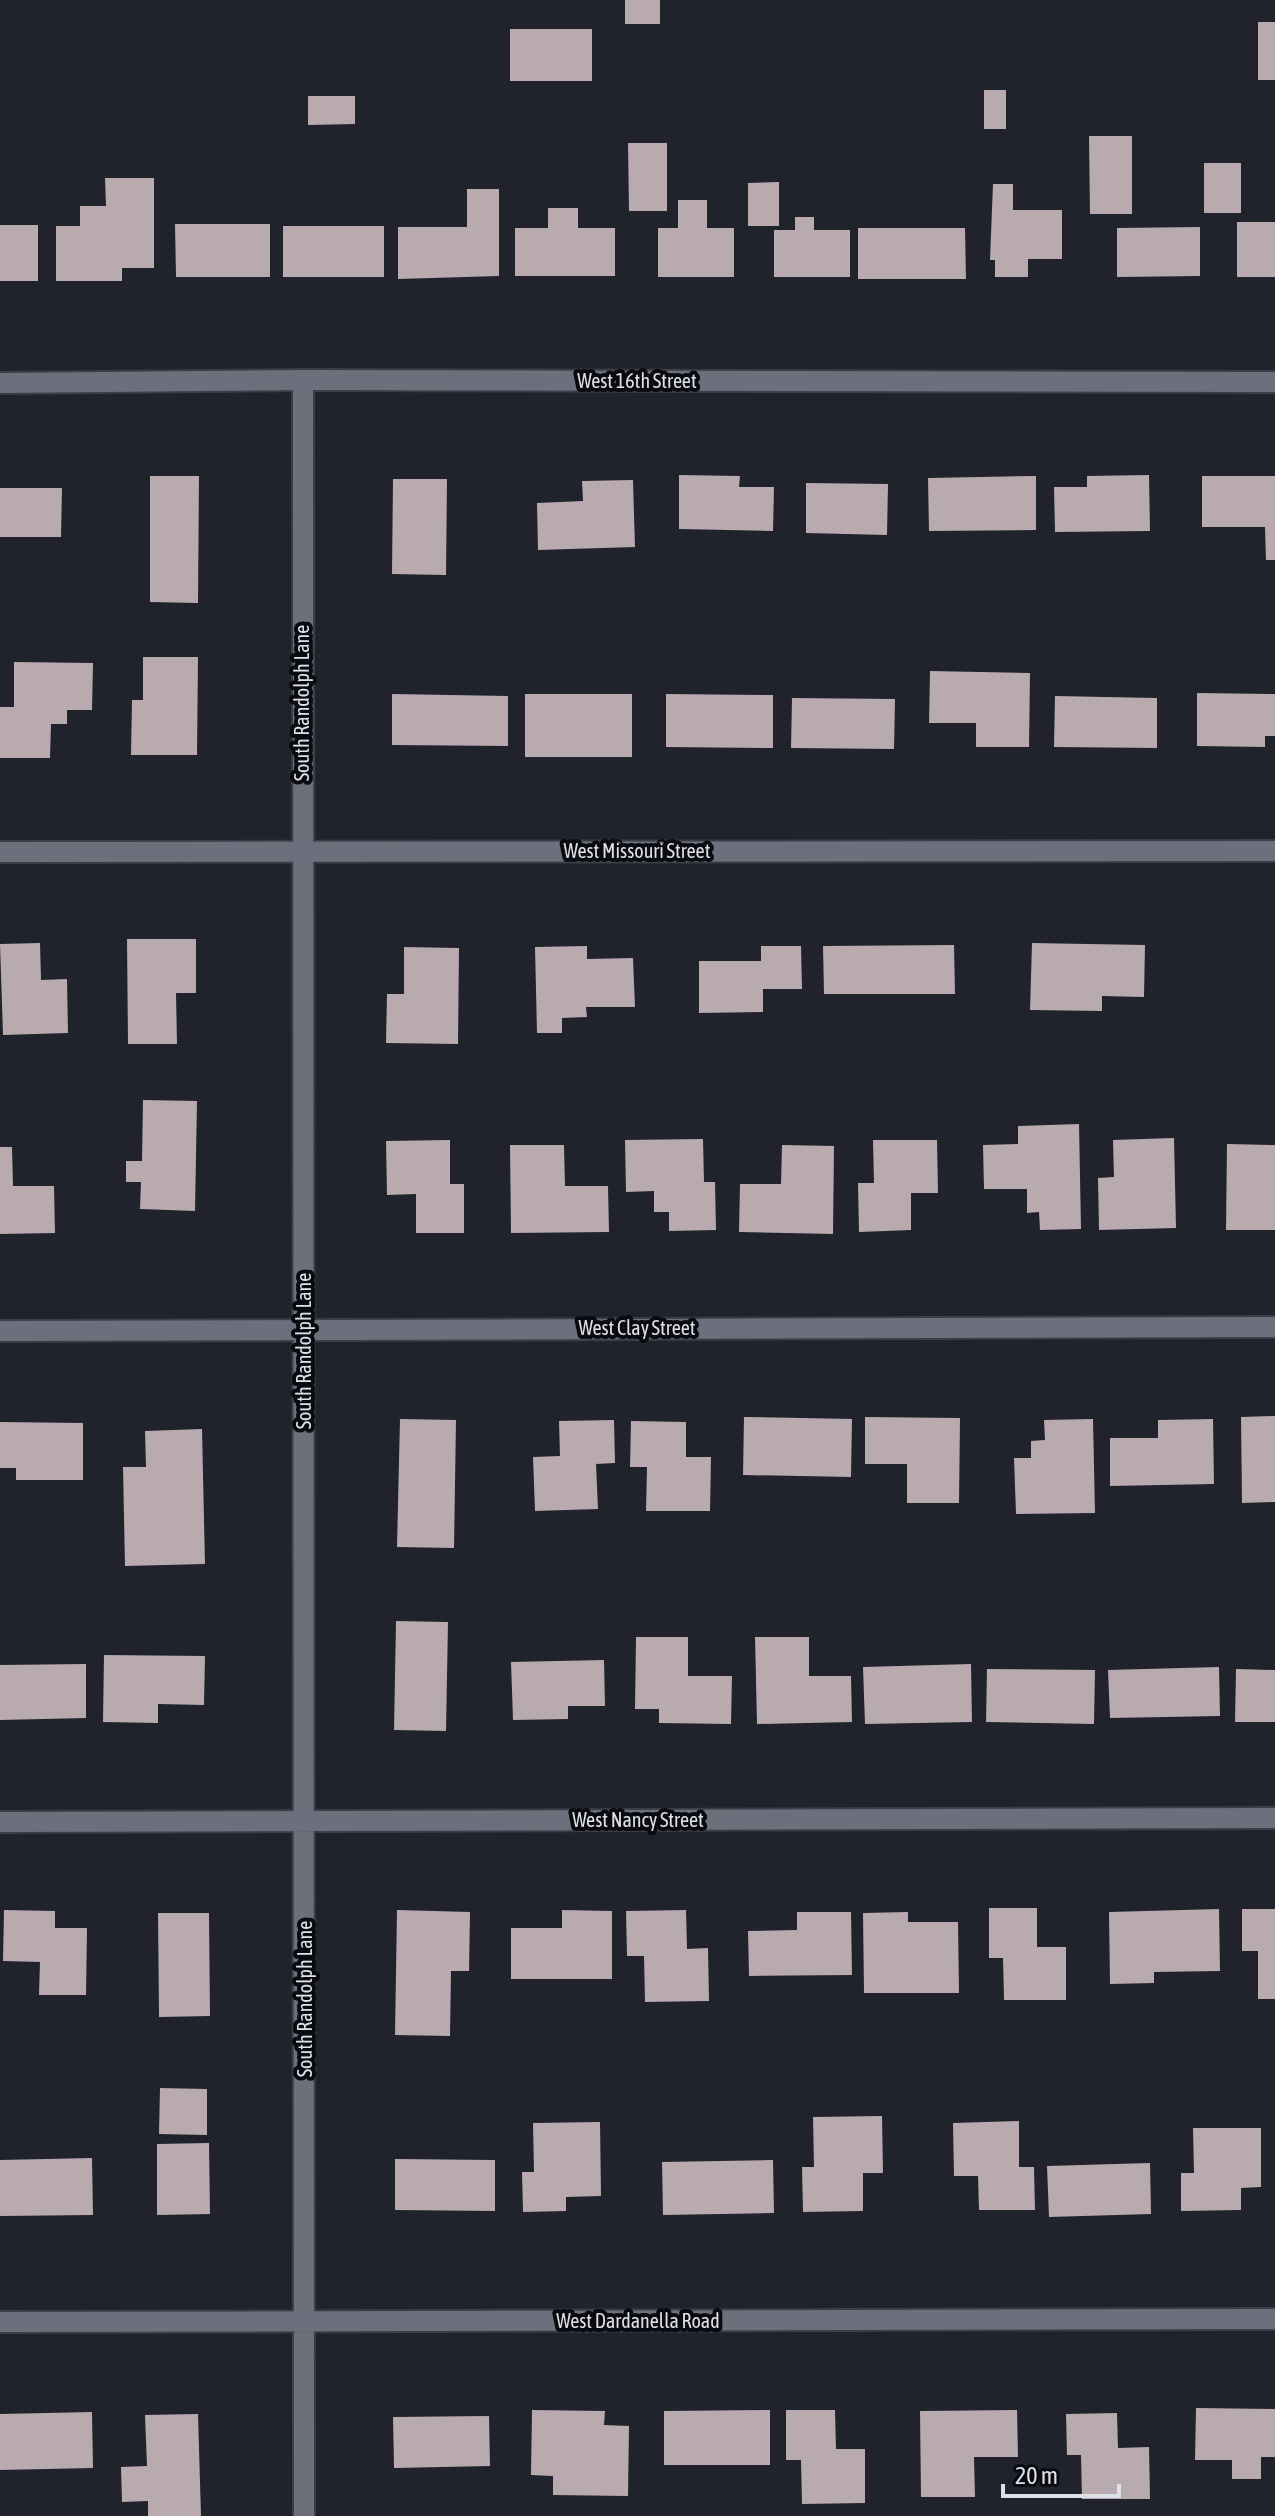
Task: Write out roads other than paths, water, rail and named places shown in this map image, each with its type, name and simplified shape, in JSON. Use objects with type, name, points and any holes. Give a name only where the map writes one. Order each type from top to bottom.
[{"type":"street","name":"West 16th Street","points":[[0,383],[303,380],[1275,382]]},
{"type":"street","name":"South Randolph Lane","points":[[303,380],[304,2516]]},
{"type":"street","name":"West Missouri Street","points":[[0,852],[1275,851]]},
{"type":"street","name":"West Clay Street","points":[[0,1331],[1275,1327]]},
{"type":"street","name":"West Nancy Street","points":[[0,1822],[1275,1818]]},
{"type":"street","name":"West Dardanella Road","points":[[0,2322],[1275,2319]]}]
